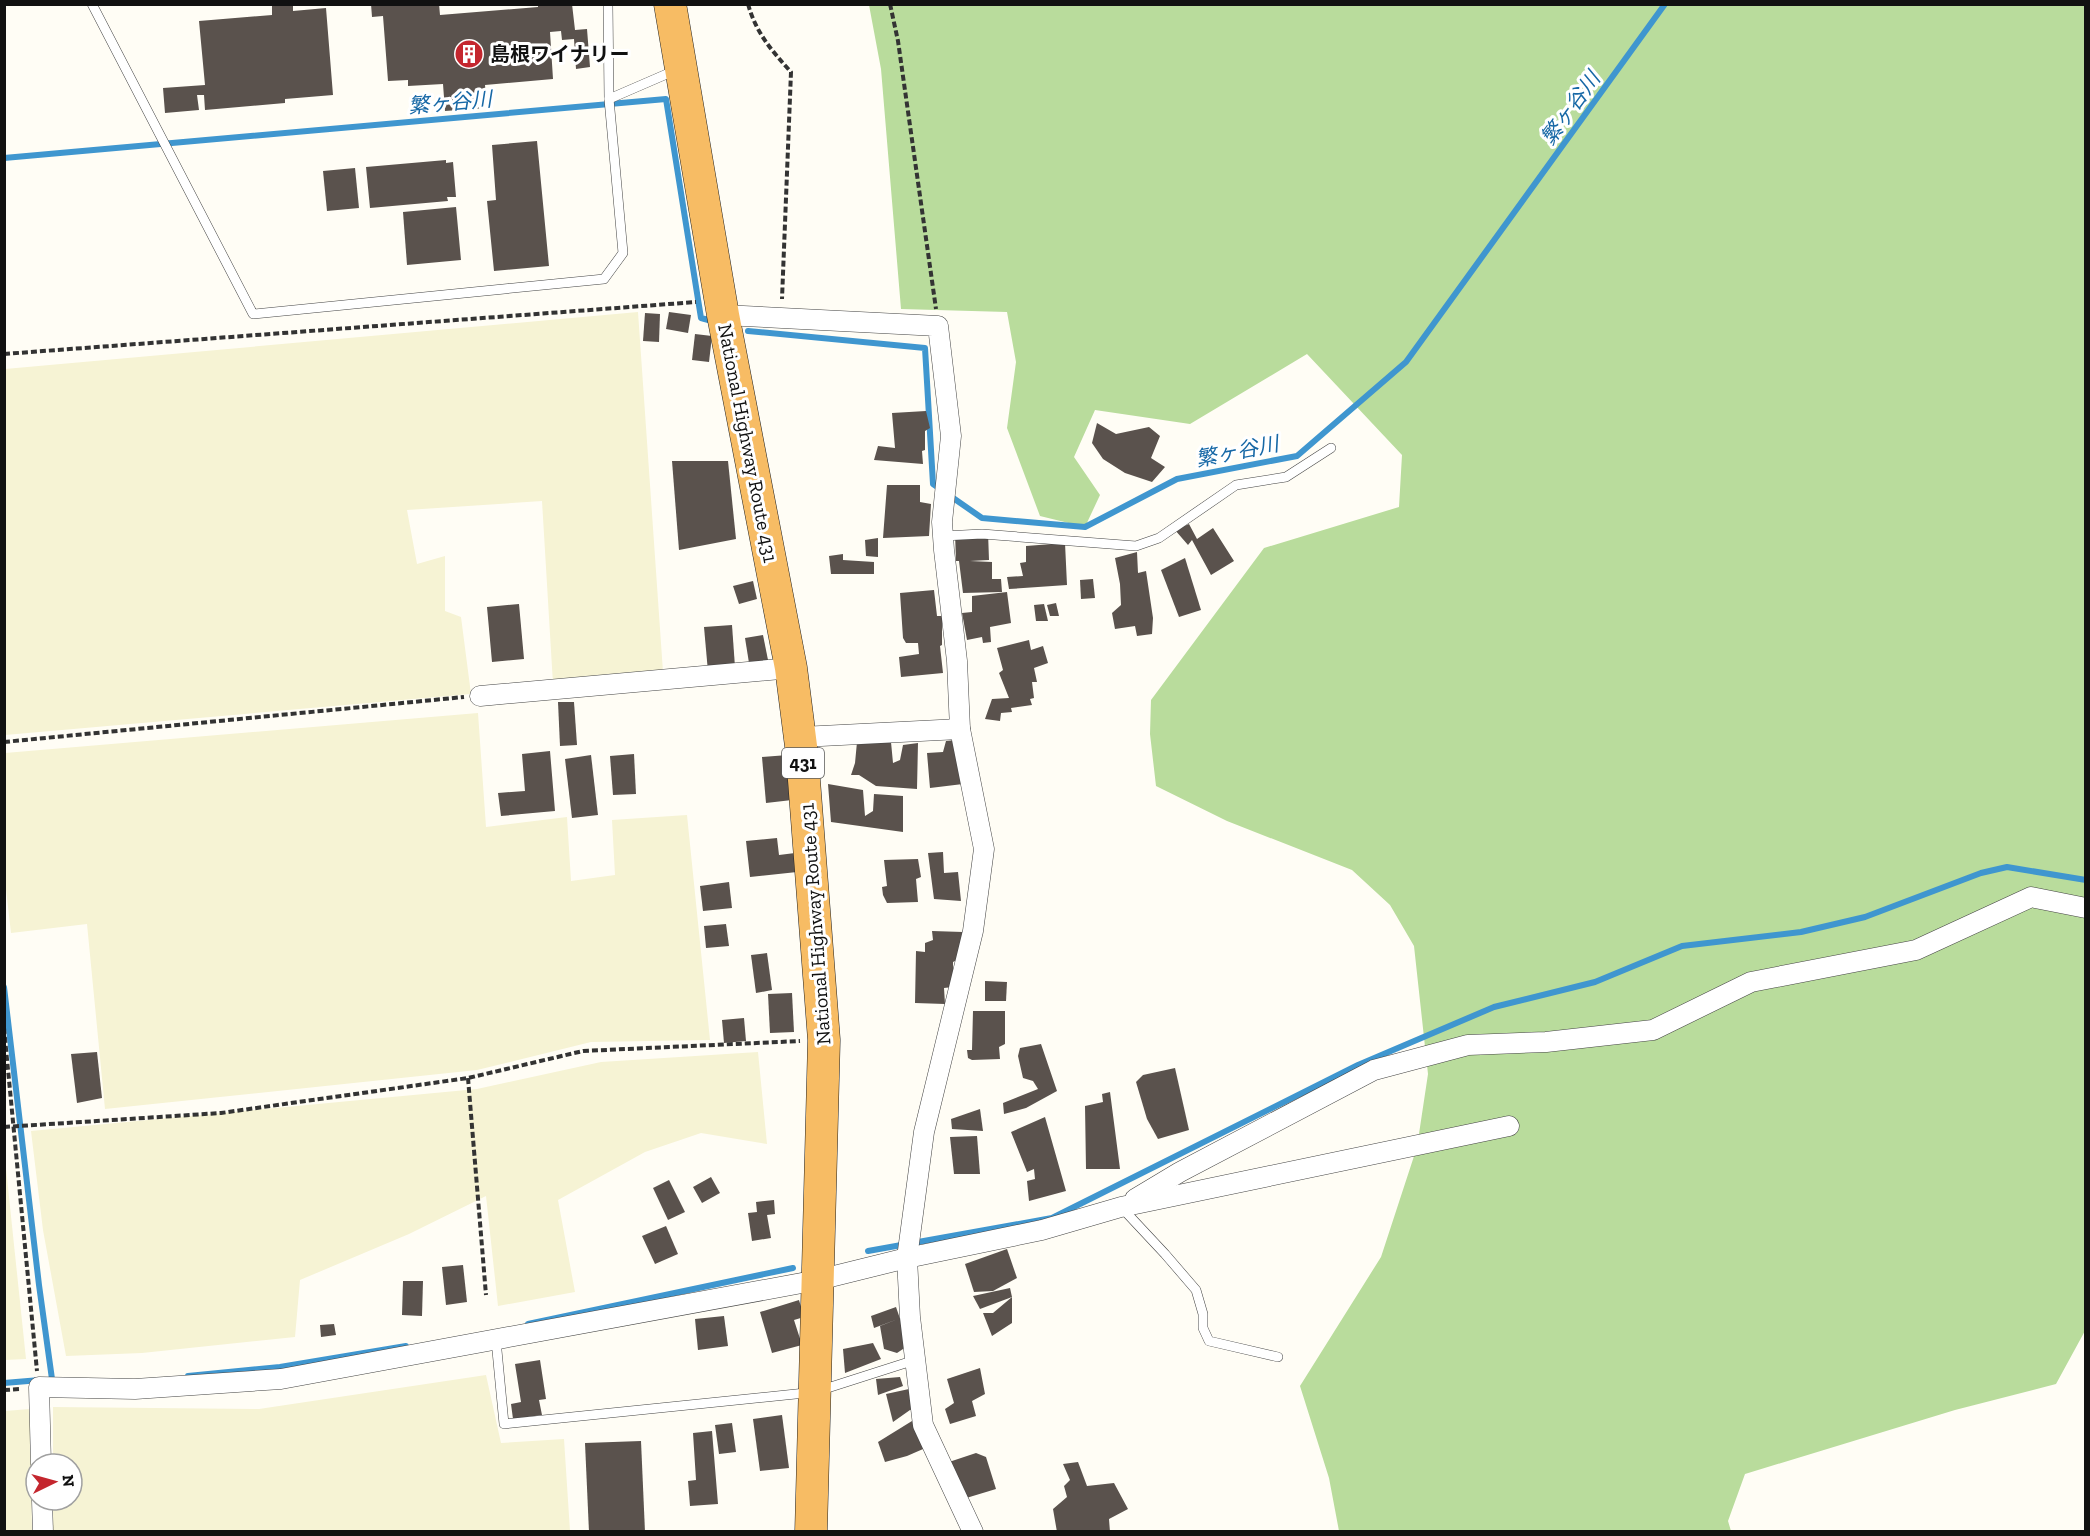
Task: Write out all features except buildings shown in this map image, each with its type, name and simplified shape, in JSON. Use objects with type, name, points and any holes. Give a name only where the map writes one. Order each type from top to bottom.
[{"type":"highway","name":"National Highway Route 431","points":[[670,4],[722,307],[791,668],[801,737],[824,1040],[811,1532]]},
{"type":"street","points":[[722,307],[781,318],[938,326],[951,436],[942,522],[943,536],[957,661],[960,729],[984,849],[973,931],[924,1132],[907,1258],[910,1317],[923,1425],[973,1532]]},
{"type":"street","points":[[480,696],[791,668]]},
{"type":"street","points":[[801,737],[960,729]]},
{"type":"street","points":[[1122,1207],[1180,1172],[1374,1070],[1468,1045],[1546,1042],[1653,1030],[1750,982],[1916,950],[2031,897],[2085,908]]},
{"type":"street","points":[[41,1452],[39,1387],[135,1389],[281,1379],[818,1280],[907,1258],[1042,1230],[1122,1207],[1509,1126]]},
{"type":"street","points":[[42,1512],[43,1532]]},
{"type":"lane","points":[[92,4],[253,314],[604,279],[623,253],[609,99],[608,4]]},
{"type":"lane","points":[[609,99],[681,68]]},
{"type":"lane","points":[[943,536],[982,534],[1136,546],[1159,538],[1236,485],[1286,477],[1331,448]]},
{"type":"lane","points":[[1122,1207],[1196,1290],[1203,1314],[1203,1328],[1209,1341],[1278,1357]]},
{"type":"lane","points":[[496,1340],[504,1424],[815,1392],[915,1360]]},
{"type":"path","points":[[748,4],[753,22],[771,49],[791,72],[781,318]]},
{"type":"path","points":[[890,4],[898,40],[938,326]]},
{"type":"path","points":[[4,354],[722,307]]},
{"type":"path","points":[[4,742],[480,696]]},
{"type":"path","points":[[4,1028],[39,1387]]},
{"type":"path","points":[[4,1127],[221,1113],[468,1078],[583,1052],[824,1040]]},
{"type":"path","points":[[468,1078],[486,1295]]},
{"type":"shaded area","points":[[638,312],[663,672],[553,684],[542,501],[407,510],[417,564],[445,556],[445,611],[461,617],[471,694],[5,735],[5,369]]},
{"type":"shaded area","points":[[478,713],[486,827],[567,817],[571,881],[615,875],[612,820],[687,815],[710,1040],[591,1042],[477,1070],[105,1109],[87,924],[11,933],[4,872],[5,753]]},
{"type":"shaded area","points":[[758,1052],[767,1144],[701,1133],[645,1152],[558,1200],[575,1292],[498,1306],[486,1196],[409,1234],[300,1280],[295,1337],[142,1353],[66,1356],[43,1230],[31,1131],[477,1089],[601,1062]]},
{"type":"shaded area","points":[[5,1159],[26,1359],[5,1360]]},
{"type":"shaded area","points":[[486,1375],[501,1443],[564,1439],[570,1531],[53,1531],[53,1512],[84,1512],[84,1452],[53,1452],[53,1407],[259,1409]]},
{"type":"shaded area","points":[[30,1409],[31,1452],[24,1452],[24,1512],[32,1512],[32,1531],[5,1531],[5,1411]]},
{"type":"green space","points":[[869,5],[2085,5],[2086,1329],[2056,1384],[1955,1410],[1745,1474],[1728,1521],[1731,1531],[1339,1531],[1329,1478],[1300,1386],[1381,1257],[1417,1147],[1428,1074],[1414,946],[1390,905],[1352,870],[1227,821],[1156,786],[1150,734],[1151,700],[1264,548],[1399,507],[1402,455],[1307,354],[1190,424],[1095,410],[1074,457],[1100,495],[1085,527],[1040,516],[1007,428],[1016,362],[1007,312],[901,309],[881,69]]},
{"type":"waterway","name":"繁ヶ谷川","points":[[748,331],[925,348],[933,484],[982,518],[1085,527],[1177,479],[1297,456],[1406,362],[1665,4]]},
{"type":"waterway","name":"繁ヶ谷川","points":[[4,158],[666,99],[701,318],[712,321]]},
{"type":"waterway","points":[[868,1251],[1052,1218],[1358,1065],[1494,1007],[1595,982],[1682,946],[1801,932],[1865,917],[1981,873],[2007,867],[2086,880]]},
{"type":"waterway","points":[[4,987],[52,1379]]},
{"type":"waterway","points":[[528,1324],[793,1268]]},
{"type":"waterway","points":[[188,1376],[280,1367],[406,1346]]},
{"type":"waterway","points":[[4,1383],[40,1380]]},
{"type":"place","name":"島根ワイナリー","points":[[469,54]]}]
